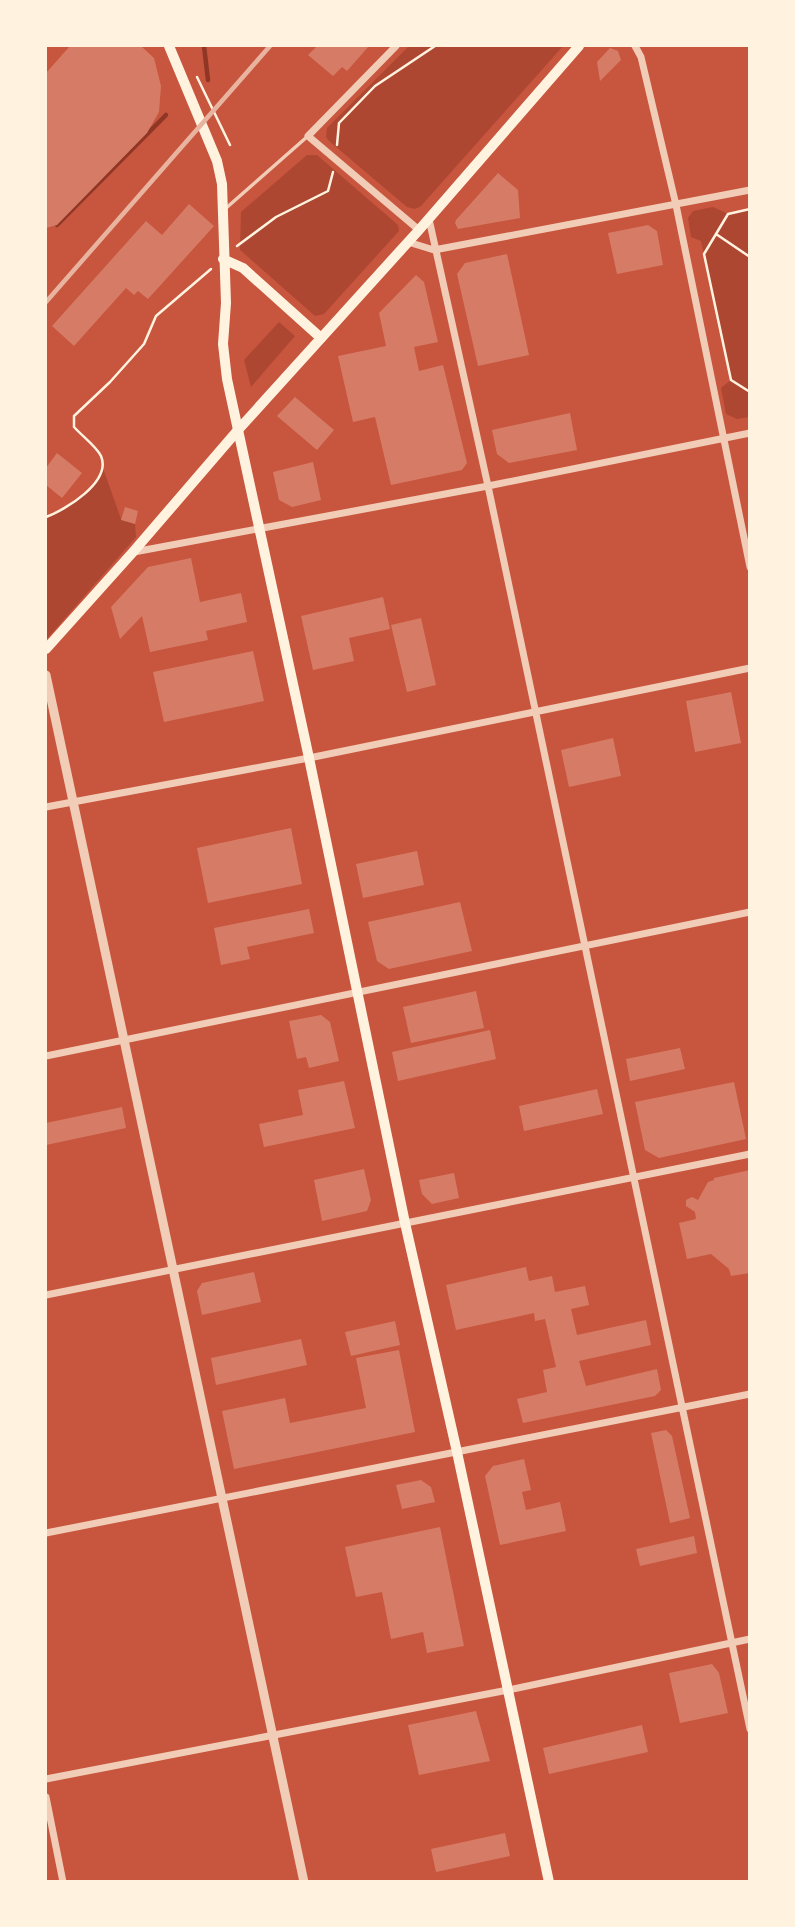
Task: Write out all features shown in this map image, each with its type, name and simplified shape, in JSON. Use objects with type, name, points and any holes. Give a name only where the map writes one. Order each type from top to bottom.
[{"type":"main road","points":[[169,46],[217,161],[225,210],[223,259],[226,303],[223,344],[227,379],[405,1223],[549,1881]]},
{"type":"main road","points":[[46,649],[134,552],[238,430],[429,219],[579,46]]},
{"type":"main road","points":[[223,259],[243,268],[321,338]]},
{"type":"street","points":[[396,46],[308,136],[419,230]]},
{"type":"street","points":[[635,46],[641,57],[676,205],[750,567]]},
{"type":"street","points":[[408,242],[434,250],[750,190]]},
{"type":"street","points":[[429,219],[488,486],[750,1729]]},
{"type":"street","points":[[134,552],[488,486],[750,433]]},
{"type":"street","points":[[46,807],[309,758],[750,668]]},
{"type":"street","points":[[46,675],[304,1881]]},
{"type":"street","points":[[46,1056],[750,912]]},
{"type":"street","points":[[46,1295],[750,1154]]},
{"type":"street","points":[[46,1532],[750,1394]]},
{"type":"street","points":[[46,1779],[508,1690],[750,1639]]},
{"type":"street","points":[[46,1797],[63,1881]]},
{"type":"lane","points":[[225,210],[308,136]]},
{"type":"path","points":[[194,70],[230,145]]},
{"type":"path","points":[[749,392],[731,380],[704,254],[727,214],[750,209]]},
{"type":"path","points":[[716,234],[750,257]]},
{"type":"shaded area","points":[[409,46],[563,46],[421,206],[415,209],[407,207],[326,137],[327,128]]},
{"type":"shaded area","points":[[307,155],[317,155],[398,225],[399,231],[324,314],[315,316],[240,250],[241,212]]},
{"type":"shaded area","points":[[713,207],[728,214],[749,209],[750,414],[749,417],[737,419],[726,414],[721,388],[731,380],[701,241],[691,237],[688,218],[693,211]]},
{"type":"shaded area","points":[[279,322],[295,336],[251,387],[244,360]]},
{"type":"shaded area","points":[[103,468],[121,519],[135,524],[136,537],[46,640],[46,517],[87,492]]},
{"type":"building","points":[[70,46],[141,46],[154,58],[161,86],[159,112],[147,133],[57,225],[46,228],[46,73]]},
{"type":"building","points":[[317,46],[369,46],[347,71],[342,67],[333,76],[308,55]]},
{"type":"building","points":[[610,48],[618,51],[621,60],[600,81],[597,62]]},
{"type":"building","points":[[498,173],[518,190],[520,218],[458,229],[456,220]]},
{"type":"building","points":[[189,204],[214,226],[148,299],[138,291],[134,295],[126,288],[74,346],[52,326],[146,221],[162,235]]},
{"type":"building","points":[[648,225],[657,231],[663,265],[617,274],[608,233]]},
{"type":"building","points":[[507,254],[529,355],[478,366],[457,274],[465,263]]},
{"type":"building","points":[[416,275],[424,282],[438,342],[414,347],[419,371],[443,365],[467,463],[462,470],[391,485],[375,417],[353,422],[338,356],[386,346],[379,313]]},
{"type":"building","points":[[295,397],[334,430],[317,450],[277,416]]},
{"type":"building","points":[[570,413],[577,450],[509,463],[497,454],[492,430]]},
{"type":"building","points":[[57,453],[82,473],[62,498],[46,485],[46,468]]},
{"type":"building","points":[[313,462],[321,500],[292,507],[279,500],[273,472]]},
{"type":"building","points":[[125,507],[138,511],[135,524],[121,520]]},
{"type":"building","points":[[191,558],[200,602],[241,593],[247,622],[206,631],[208,640],[150,652],[142,616],[120,639],[111,607],[148,567]]},
{"type":"building","points":[[383,597],[390,629],[349,638],[354,661],[313,670],[301,616]]},
{"type":"building","points":[[421,618],[436,685],[407,692],[391,625]]},
{"type":"building","points":[[253,651],[264,701],[164,722],[153,672]]},
{"type":"building","points":[[731,692],[741,743],[695,752],[686,701]]},
{"type":"building","points":[[613,738],[621,776],[569,787],[561,750]]},
{"type":"building","points":[[291,828],[302,884],[208,903],[197,848]]},
{"type":"building","points":[[417,851],[424,885],[363,898],[356,864]]},
{"type":"building","points":[[460,902],[472,951],[389,969],[377,961],[368,922]]},
{"type":"building","points":[[309,909],[314,933],[247,947],[250,959],[221,965],[214,928]]},
{"type":"building","points":[[476,991],[484,1028],[411,1043],[403,1007]]},
{"type":"building","points":[[321,1015],[330,1022],[339,1061],[309,1068],[306,1057],[297,1059],[289,1021]]},
{"type":"building","points":[[490,1030],[496,1059],[398,1081],[392,1052]]},
{"type":"building","points":[[680,1048],[685,1069],[630,1081],[626,1059]]},
{"type":"building","points":[[344,1081],[355,1128],[264,1147],[259,1124],[303,1115],[298,1090]]},
{"type":"building","points":[[734,1082],[746,1139],[659,1158],[645,1150],[635,1102]]},
{"type":"building","points":[[597,1089],[603,1114],[524,1131],[519,1106]]},
{"type":"building","points":[[122,1107],[126,1128],[46,1145],[46,1123]]},
{"type":"building","points":[[364,1169],[371,1200],[367,1211],[322,1221],[314,1180]]},
{"type":"building","points":[[750,1170],[750,1273],[731,1276],[729,1269],[711,1254],[687,1259],[679,1223],[696,1219],[695,1212],[686,1206],[686,1200],[692,1197],[698,1200],[708,1182],[714,1178]]},
{"type":"building","points":[[454,1173],[459,1198],[432,1204],[422,1194],[419,1180]]},
{"type":"building","points":[[526,1267],[529,1281],[552,1276],[555,1292],[585,1286],[589,1305],[571,1309],[577,1335],[646,1320],[651,1345],[579,1361],[586,1386],[657,1369],[661,1390],[655,1396],[523,1423],[517,1399],[547,1392],[543,1370],[556,1367],[545,1319],[535,1321],[534,1313],[456,1330],[446,1285]]},
{"type":"building","points":[[254,1272],[261,1302],[202,1315],[197,1291],[202,1283]]},
{"type":"building","points":[[395,1321],[400,1345],[351,1356],[345,1332]]},
{"type":"building","points":[[301,1339],[307,1365],[216,1385],[211,1358]]},
{"type":"building","points":[[399,1350],[415,1432],[234,1469],[222,1411],[285,1398],[290,1423],[366,1408],[356,1358]]},
{"type":"building","points":[[666,1430],[672,1436],[690,1518],[670,1523],[651,1433]]},
{"type":"building","points":[[524,1459],[531,1490],[522,1492],[526,1510],[560,1502],[566,1531],[500,1545],[485,1476],[493,1466]]},
{"type":"building","points":[[421,1480],[431,1487],[435,1502],[402,1509],[396,1485]]},
{"type":"building","points":[[440,1527],[464,1646],[427,1653],[423,1632],[391,1639],[382,1592],[356,1597],[345,1547]]},
{"type":"building","points":[[694,1536],[697,1553],[640,1566],[636,1549]]},
{"type":"building","points":[[712,1664],[719,1673],[728,1713],[680,1723],[669,1673]]},
{"type":"building","points":[[476,1711],[490,1761],[419,1775],[408,1725]]},
{"type":"building","points":[[642,1725],[648,1752],[549,1774],[543,1748]]},
{"type":"building","points":[[505,1833],[510,1856],[436,1872],[431,1849]]},
{"type":"waterway","points":[[204,46],[208,80]]},
{"type":"waterway","points":[[57,225],[166,115]]},
{"type":"railway","points":[[46,302],[270,46]]}]
